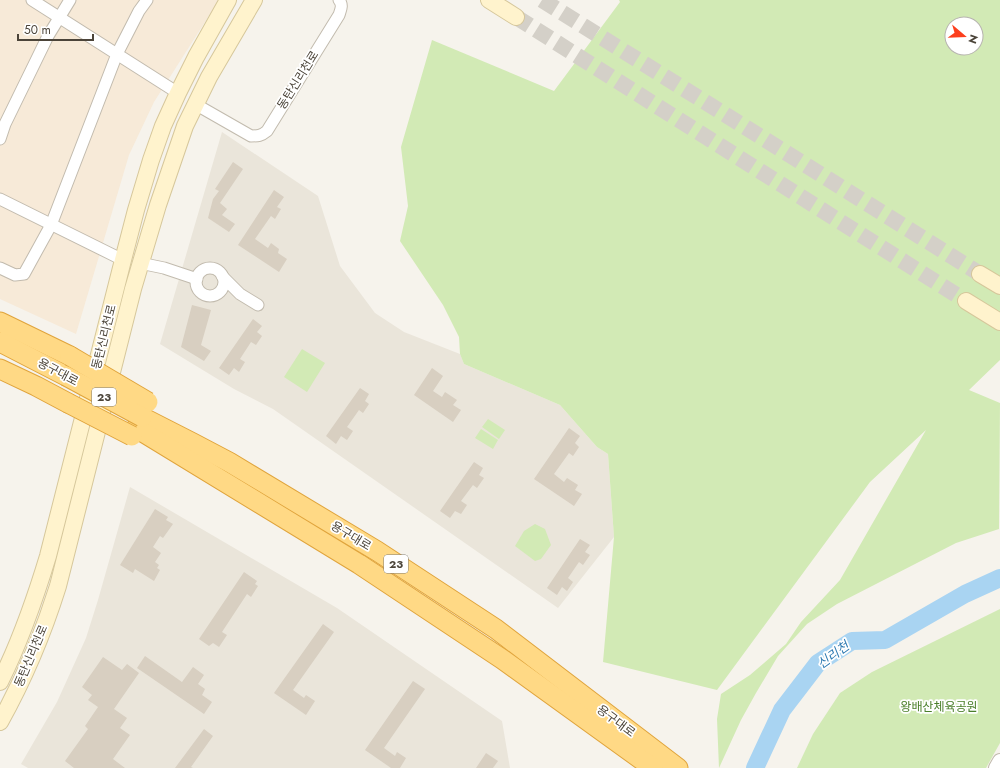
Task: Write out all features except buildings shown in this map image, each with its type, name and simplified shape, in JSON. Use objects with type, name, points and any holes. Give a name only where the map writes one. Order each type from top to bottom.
[{"type":"highway","points":[[0,322],[70,356],[139,421],[189,450]]},
{"type":"highway","name":"용구대로","points":[[0,342],[61,387]]},
{"type":"highway","name":"용구대로","points":[[0,357],[61,387],[139,421],[189,450],[502,659],[629,741],[678,768]]},
{"type":"highway","points":[[0,369],[61,387]]},
{"type":"highway","name":"용구대로","points":[[629,741],[653,768]]},
{"type":"main road","name":"동탄신리천로","points":[[0,682],[28,616],[46,563],[136,210],[151,160],[163,126],[178,93],[228,0]]},
{"type":"main road","name":"동탄신리천로","points":[[0,722],[24,676],[36,648],[58,586],[140,263],[185,126],[209,77],[254,0]]},
{"type":"main road","points":[[489,0],[516,17]]},
{"type":"main road","points":[[123,260],[140,263]]},
{"type":"main road","points":[[980,274],[1000,286]]},
{"type":"main road","points":[[966,301],[1000,322]]},
{"type":"street","points":[[32,0],[178,93]]},
{"type":"street","points":[[0,139],[8,117],[48,36],[70,0]]},
{"type":"street","points":[[0,268],[16,276],[24,274],[51,225],[117,54],[139,11],[147,0]]},
{"type":"street","name":"동탄신리천로","points":[[195,104],[251,136],[262,135],[266,131],[339,15],[342,9],[341,3],[338,0]]},
{"type":"street","points":[[0,199],[123,260]]},
{"type":"street","points":[[140,263],[164,268],[197,279]]},
{"type":"street","points":[[240,294],[219,272],[215,270],[206,269],[202,271],[197,279],[197,287],[207,296],[228,291],[240,294],[258,304]]},
{"type":"street","points":[[219,293],[224,280],[222,276]]},
{"type":"street","points":[[996,768],[1000,761]]},
{"type":"shaded area","points":[[0,0],[219,0],[154,102],[129,155],[76,334],[0,299]]},
{"type":"shaded area","points":[[222,132],[318,196],[340,266],[375,313],[404,332],[460,354],[464,364],[560,405],[597,447],[608,454],[614,537],[558,608],[273,409],[234,389],[160,344]]},
{"type":"shaded area","points":[[130,487],[337,608],[502,721],[510,768],[28,768],[21,764],[57,702],[86,638]]},
{"type":"green space","points":[[619,0],[1000,0],[1000,360],[969,390],[1000,403],[999,529],[956,543],[837,604],[807,624],[778,656],[741,720],[719,768],[717,719],[721,694],[750,675],[786,644],[801,622],[840,580],[926,430],[870,482],[717,690],[603,662],[614,537],[608,454],[597,447],[560,405],[464,364],[460,354],[459,337],[443,305],[400,241],[408,206],[401,147],[432,40],[554,91],[620,2]]},
{"type":"green space","points":[[302,349],[325,363],[307,392],[284,377]]},
{"type":"green space","points":[[488,419],[505,430],[499,439],[482,427]]},
{"type":"green space","points":[[481,429],[498,440],[493,449],[475,438]]},
{"type":"green space","points":[[535,524],[545,529],[551,545],[541,559],[535,561],[515,546],[524,531]]},
{"type":"green space","name":"왕배산체육공원","points":[[1000,609],[1000,743],[986,768],[797,768],[813,734],[840,693],[872,672]]},
{"type":"waterway","name":"신리천","points":[[755,768],[782,710],[818,663],[852,641],[885,640],[965,594],[1000,578]]},
{"type":"tunnel","points":[[542,0],[980,274]]},
{"type":"tunnel","points":[[516,17],[966,301]]}]
